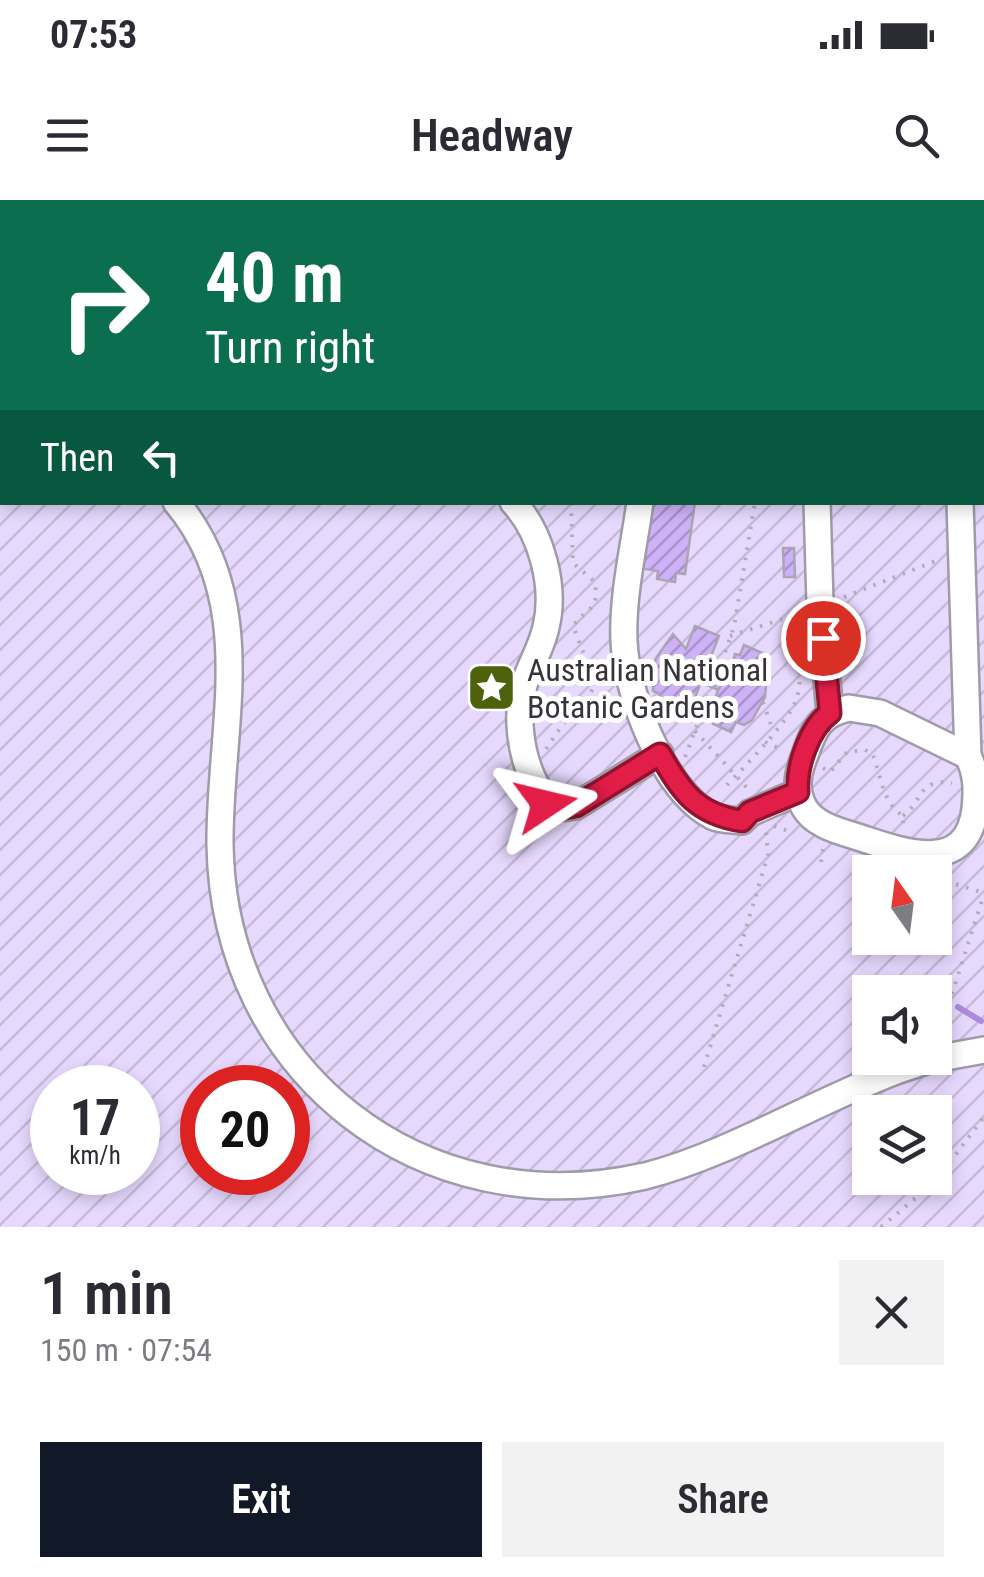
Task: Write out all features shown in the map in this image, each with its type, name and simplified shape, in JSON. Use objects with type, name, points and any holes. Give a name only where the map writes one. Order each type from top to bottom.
[{"type":"street","points":[[178,505],[209,555],[230,631],[220,843],[224,909],[242,969],[264,1018],[292,1061],[334,1106],[377,1139],[430,1166],[496,1184],[566,1188],[644,1176],[696,1159],[852,1087],[929,1060],[984,1050]]},
{"type":"street","points":[[516,505],[526,516],[548,582],[547,626],[523,688],[521,743],[530,774],[546,804],[553,810],[565,810],[660,754]]},
{"type":"street","points":[[640,505],[624,639],[634,696],[660,754],[676,782],[713,816],[750,815],[798,792]]},
{"type":"street","points":[[816,505],[830,713]]},
{"type":"street","points":[[960,505],[968,756],[975,770],[979,796],[976,830],[952,849],[923,854],[900,852],[818,821],[804,807],[798,792],[792,754],[819,721],[849,708],[880,713],[968,756]]},
{"type":"path","points":[[530,774],[563,724],[588,701],[595,683],[572,626],[597,602],[597,594],[595,582],[572,564],[571,505]]},
{"type":"path","points":[[718,672],[730,636],[755,505]]},
{"type":"path","points":[[730,636],[962,551]]},
{"type":"path","points":[[727,785],[798,695],[799,648]]},
{"type":"path","points":[[676,782],[712,686]]},
{"type":"path","points":[[763,702],[773,731]]},
{"type":"path","points":[[695,732],[737,774],[750,815],[765,823],[768,855],[704,1067]]},
{"type":"path","points":[[764,742],[830,772],[846,752],[872,753],[888,798],[903,816]]},
{"type":"path","points":[[902,833],[903,816],[912,809],[922,789],[934,782],[979,796]]},
{"type":"path","points":[[952,884],[984,894],[952,994]]},
{"type":"path","points":[[881,1227],[935,1182],[984,1117]]},
{"type":"shaded area","name":"Australian National Botanic Gardens","points":[[0,505],[984,505],[984,1227],[0,1227]]},
{"type":"building","points":[[648,505],[695,505],[685,574],[676,573],[675,582],[657,579],[658,571],[639,568]]},
{"type":"building","points":[[783,548],[794,548],[795,577],[784,577]]},
{"type":"building","points":[[695,626],[719,636],[687,718],[655,706],[660,694],[653,691],[653,670],[656,658],[673,634],[686,649]]},
{"type":"building","points":[[744,645],[762,653],[758,662],[764,665],[767,675],[765,697],[752,720],[744,725],[736,722],[731,732],[713,724],[718,714],[710,710],[729,664],[732,665],[735,654],[740,655]]},
{"type":"building","points":[[707,667],[725,675],[718,690],[701,682]]},
{"type":"waterway","points":[[958,1007],[981,1021]]},
{"type":"place","name":"Australian National Botanic Gardens","points":[[492,688]]},
{"type":"route","points":[[546,804],[553,810],[576,806],[660,754],[676,782],[713,816],[742,821],[750,812],[798,792],[797,778],[813,733],[819,721],[830,713],[823,638]]}]
